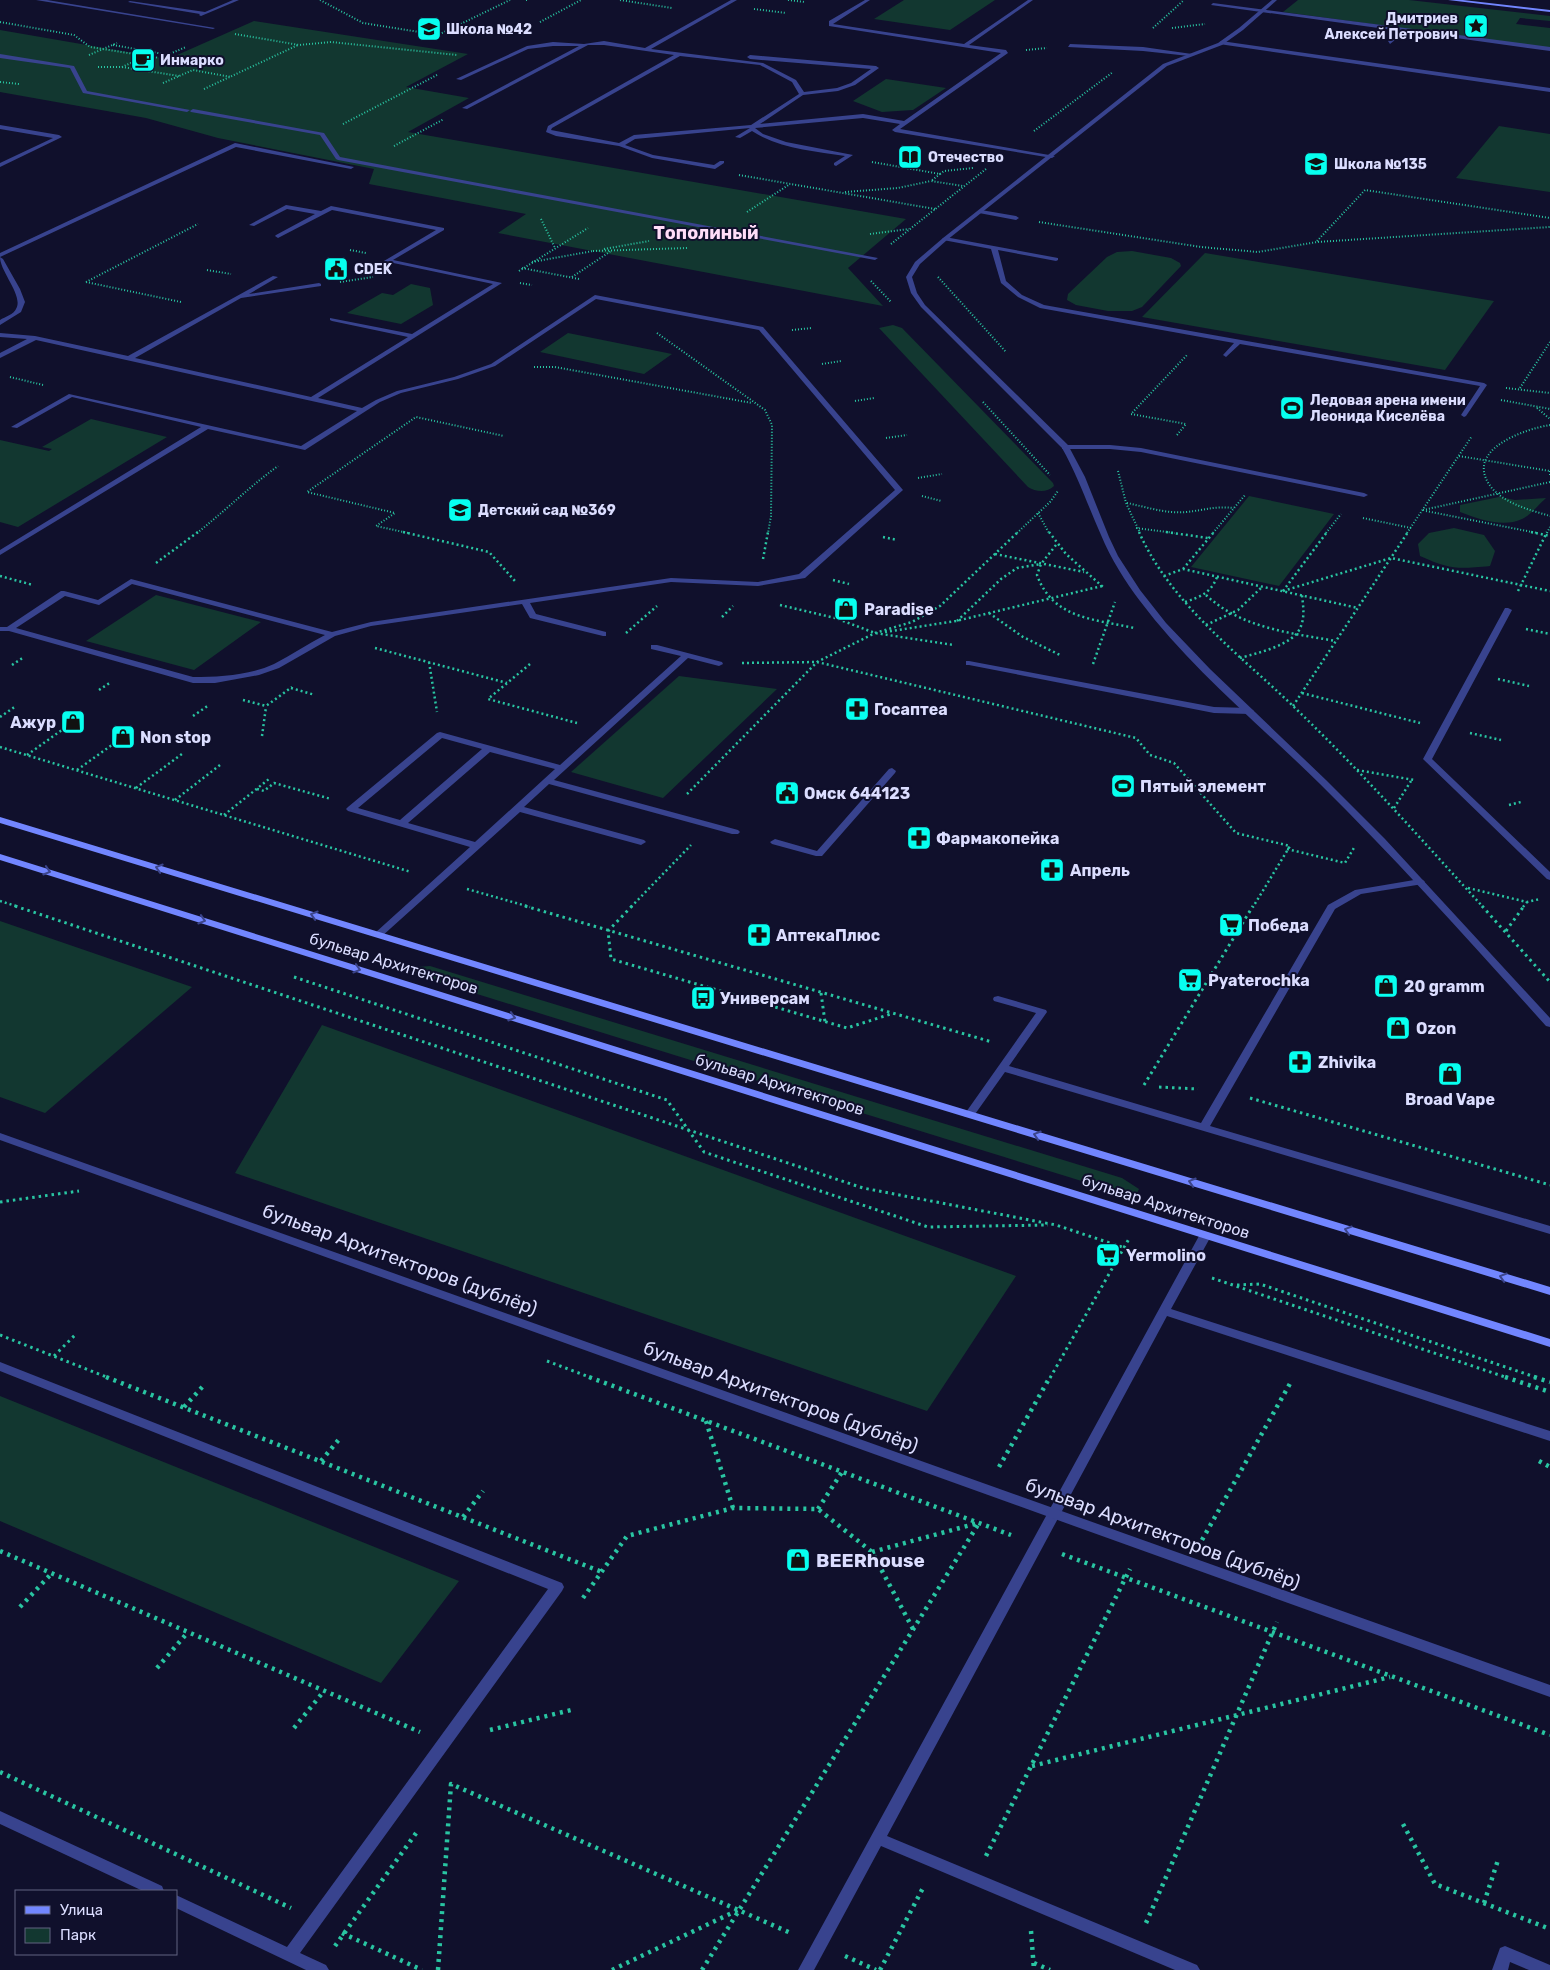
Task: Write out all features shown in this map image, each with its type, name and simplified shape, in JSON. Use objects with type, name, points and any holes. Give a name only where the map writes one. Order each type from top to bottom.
[{"type":"main road","points":[[1450,0],[1549,10]]},
{"type":"main road","name":"бульвар Архитекторов","points":[[0,820],[1550,1291]]},
{"type":"main road","name":"бульвар Архитекторов","points":[[0,857],[1550,1343]]},
{"type":"street","points":[[38,0],[213,28]]},
{"type":"street","points":[[198,17],[236,0]]},
{"type":"street","points":[[646,50],[735,0]]},
{"type":"street","points":[[868,0],[831,22],[831,26],[1006,52]]},
{"type":"street","points":[[964,46],[1031,0]]},
{"type":"street","points":[[1274,0],[1221,43],[1165,65],[945,239],[917,263],[909,277],[914,293],[923,306],[1065,447],[1079,470],[1101,528],[1118,561],[1143,599],[1179,642],[1364,822],[1550,1024]]},
{"type":"street","points":[[130,2],[205,13]]},
{"type":"street","points":[[1213,4],[1550,49]]},
{"type":"street","points":[[182,23],[190,20]]},
{"type":"street","points":[[1390,42],[1404,30]]},
{"type":"street","points":[[460,79],[527,48],[604,43],[678,54],[777,58],[876,68],[853,84],[838,89],[802,94],[738,137]]},
{"type":"street","points":[[1221,43],[1550,90]]},
{"type":"street","points":[[465,108],[584,45]]},
{"type":"street","points":[[1070,46],[1143,49],[1189,54]]},
{"type":"street","points":[[1006,52],[895,130],[1052,156]]},
{"type":"street","points":[[678,54],[548,129],[556,134],[620,145],[652,156],[715,167],[722,162]]},
{"type":"street","points":[[0,56],[72,68],[85,92],[322,134],[338,158],[875,258]]},
{"type":"street","points":[[710,56],[762,64],[794,80],[802,94]]},
{"type":"street","points":[[620,145],[634,137],[863,116],[905,123]]},
{"type":"street","points":[[0,127],[59,137],[0,165]]},
{"type":"street","points":[[752,127],[760,136],[794,145],[850,155],[836,164]]},
{"type":"street","points":[[0,255],[235,145],[351,167]]},
{"type":"street","points":[[252,225],[286,207],[321,213]]},
{"type":"street","points":[[278,236],[332,208],[442,229],[387,261],[499,283]]},
{"type":"street","points":[[981,212],[1016,218]]},
{"type":"street","points":[[945,239],[1056,259]]},
{"type":"street","points":[[994,248],[1003,282],[1020,296],[1042,307],[1484,385],[1464,415]]},
{"type":"street","points":[[0,259],[22,302],[18,311],[0,323]]},
{"type":"street","points":[[128,359],[275,277]]},
{"type":"street","points":[[312,399],[499,283]]},
{"type":"street","points":[[237,298],[319,285]]},
{"type":"street","points":[[4,629],[193,680],[215,680],[256,673],[276,666],[332,634],[371,624],[671,580],[758,584],[802,576],[899,490],[760,328],[595,297],[493,365],[456,378],[399,392],[378,400],[302,448],[71,395],[14,427]]},
{"type":"street","points":[[332,319],[414,336]]},
{"type":"street","points":[[0,335],[35,338],[361,410]]},
{"type":"street","points":[[0,356],[35,338]]},
{"type":"street","points":[[1226,355],[1239,342]]},
{"type":"street","points":[[0,553],[208,426]]},
{"type":"street","points":[[1065,447],[1110,447],[1160,454],[1364,495]]},
{"type":"street","points":[[0,545],[10,547]]},
{"type":"street","points":[[4,629],[64,593],[99,602],[131,582],[332,634]]},
{"type":"street","points":[[526,602],[533,616],[603,634]]},
{"type":"street","points":[[1508,610],[1427,759],[1550,877]]},
{"type":"street","points":[[654,648],[719,664]]},
{"type":"street","points":[[378,935],[560,768],[686,656]]},
{"type":"street","points":[[969,663],[1214,710],[1250,712]]},
{"type":"street","points":[[475,845],[351,808],[440,735],[560,768]]},
{"type":"street","points":[[401,824],[489,748]]},
{"type":"street","points":[[775,842],[819,854],[892,771]]},
{"type":"street","points":[[547,781],[735,832]]},
{"type":"street","points":[[517,808],[641,842]]},
{"type":"street","points":[[1203,1128],[1331,907],[1358,892],[1420,882]]},
{"type":"street","points":[[969,1115],[1042,1012],[998,999]]},
{"type":"street","points":[[1003,1068],[1550,1230]]},
{"type":"street","name":"бульвар Архитекторов (дублёр)","points":[[0,1136],[1550,1691]]},
{"type":"street","points":[[806,1970],[1036,1544],[1206,1236]]},
{"type":"street","points":[[1164,1311],[1550,1436]]},
{"type":"street","points":[[0,1366],[557,1587],[290,1955]]},
{"type":"street","points":[[0,1816],[155,1890]]},
{"type":"street","points":[[877,1838],[1192,1970]]},
{"type":"street","points":[[178,1901],[321,1970]]},
{"type":"street","points":[[1500,1970],[1505,1954],[1546,1970]]},
{"type":"path","points":[[320,0],[363,23],[438,35],[510,0]]},
{"type":"path","points":[[620,0],[674,8]]},
{"type":"path","points":[[788,0],[805,2]]},
{"type":"path","points":[[778,12],[786,13]]},
{"type":"path","points":[[0,22],[74,35],[90,47],[160,58]]},
{"type":"path","points":[[1169,28],[1206,24]]},
{"type":"path","points":[[213,28],[222,32],[299,45],[332,42],[500,60]]},
{"type":"path","points":[[1150,31],[1160,30]]},
{"type":"path","points":[[104,49],[117,43]]},
{"type":"path","points":[[113,45],[169,55]]},
{"type":"path","points":[[199,92],[299,45]]},
{"type":"path","points":[[1006,52],[1070,46]]},
{"type":"path","points":[[146,56],[122,67],[179,76]]},
{"type":"path","points":[[170,87],[160,85],[193,70],[231,77]]},
{"type":"path","points":[[322,134],[438,75]]},
{"type":"path","points":[[391,148],[465,108]]},
{"type":"path","points":[[845,158],[940,174]]},
{"type":"path","points":[[838,192],[898,188],[930,180],[944,170],[989,166]]},
{"type":"path","points":[[715,167],[714,170],[935,209]]},
{"type":"path","points":[[930,180],[964,186]]},
{"type":"path","points":[[720,229],[790,184]]},
{"type":"path","points":[[1317,242],[1365,190],[1550,218]]},
{"type":"path","points":[[499,283],[616,210]]},
{"type":"path","points":[[1016,218],[1201,247],[1258,252],[1317,242],[1550,227]]},
{"type":"path","points":[[198,224],[86,282],[216,310]]},
{"type":"path","points":[[532,262],[654,240]]},
{"type":"path","points":[[965,242],[954,251],[936,275],[1010,356]]},
{"type":"path","points":[[350,250],[357,251]]},
{"type":"path","points":[[572,278],[612,250]]},
{"type":"path","points":[[522,268],[581,279]]},
{"type":"path","points":[[207,270],[213,271]]},
{"type":"path","points":[[319,285],[374,276]]},
{"type":"path","points":[[522,283],[532,285]]},
{"type":"path","points":[[651,329],[765,410],[772,425],[771,516],[758,584]]},
{"type":"path","points":[[1520,388],[1550,342]]},
{"type":"path","points":[[1160,454],[1186,424],[1131,414],[1193,349],[1226,355]]},
{"type":"path","points":[[493,365],[555,367],[756,403]]},
{"type":"path","points":[[1550,394],[1520,388],[1505,388],[1496,400],[1550,409]]},
{"type":"path","points":[[1535,406],[1550,418]]},
{"type":"path","points":[[504,436],[416,417],[307,492],[395,513],[376,526],[488,552],[514,578],[526,602]]},
{"type":"path","points":[[1550,425],[1522,432],[1506,439],[1493,449],[1485,460],[1484,470],[1488,482],[1498,493],[1512,502],[1550,516]]},
{"type":"path","points":[[1293,706],[1475,432]]},
{"type":"path","points":[[131,582],[230,507],[249,487],[302,448]]},
{"type":"path","points":[[1459,456],[1550,471],[1550,477]]},
{"type":"path","points":[[1118,468],[1126,503],[1136,528],[1147,550],[1164,576],[1185,602],[1240,658],[1293,706],[1394,808],[1467,887],[1550,982]]},
{"type":"path","points":[[1423,510],[1550,482]]},
{"type":"path","points":[[668,814],[817,662],[875,634],[912,622],[940,606],[1058,492]]},
{"type":"path","points":[[1164,576],[1183,569],[1245,494]]},
{"type":"path","points":[[1126,503],[1172,512],[1187,512],[1216,506],[1234,508]]},
{"type":"path","points":[[1423,510],[1550,536]]},
{"type":"path","points":[[1283,591],[1341,514]]},
{"type":"path","points":[[1508,610],[1550,527]]},
{"type":"path","points":[[1136,528],[1209,538]]},
{"type":"path","points":[[1056,544],[1037,575],[1042,588],[1050,599],[1065,609],[1108,622],[1137,628]]},
{"type":"path","points":[[995,554],[1085,572]]},
{"type":"path","points":[[1283,591],[1391,558],[1550,591]]},
{"type":"path","points":[[956,621],[1001,578],[1017,568],[1042,564]]},
{"type":"path","points":[[1183,569],[1358,608]]},
{"type":"path","points":[[1185,602],[1206,595],[1214,585],[1217,577]]},
{"type":"path","points":[[844,610],[835,618],[875,634],[956,621],[1102,586]]},
{"type":"path","points":[[1206,625],[1234,615],[1251,602],[1262,586]]},
{"type":"path","points":[[1206,595],[1212,602],[1256,625],[1336,641]]},
{"type":"path","points":[[1240,658],[1284,642],[1298,633],[1304,617],[1302,595]]},
{"type":"path","points":[[1091,668],[1115,601]]},
{"type":"path","points":[[603,634],[620,638],[660,603]]},
{"type":"path","points":[[722,617],[733,606]]},
{"type":"path","points":[[989,613],[1011,630],[1033,643],[1068,657]]},
{"type":"path","points":[[1525,628],[1550,634]]},
{"type":"path","points":[[369,646],[507,683]]},
{"type":"path","points":[[1085,661],[1102,665]]},
{"type":"path","points":[[429,662],[440,735]]},
{"type":"path","points":[[719,664],[817,662],[1136,738],[1150,755],[1174,762],[1236,832],[1290,846],[1143,1086],[1226,1090],[1550,1185]]},
{"type":"path","points":[[530,664],[488,699],[604,730]]},
{"type":"path","points":[[1497,678],[1529,686]]},
{"type":"path","points":[[290,688],[315,694]]},
{"type":"path","points":[[1302,693],[1443,728]]},
{"type":"path","points":[[0,717],[16,706]]},
{"type":"path","points":[[262,736],[266,706]]},
{"type":"path","points":[[26,755],[73,722]]},
{"type":"path","points":[[1467,732],[1501,740]]},
{"type":"path","points":[[76,770],[123,737]]},
{"type":"path","points":[[0,747],[608,932],[1017,1049]]},
{"type":"path","points":[[136,788],[182,754]]},
{"type":"path","points":[[174,800],[220,765]]},
{"type":"path","points":[[1356,770],[1412,781],[1394,808]]},
{"type":"path","points":[[224,815],[269,779]]},
{"type":"path","points":[[257,789],[264,790],[274,783],[354,806]]},
{"type":"path","points":[[710,825],[608,932],[611,959],[847,1028],[892,1013]]},
{"type":"path","points":[[1288,849],[1345,863]]},
{"type":"path","points":[[1467,887],[1527,902],[1506,931]]},
{"type":"path","points":[[0,901],[863,1188],[1056,1225],[1550,1392]]},
{"type":"path","points":[[291,976],[667,1100],[704,1152],[928,1227],[1056,1225]]},
{"type":"path","points":[[821,993],[825,1022]]},
{"type":"path","points":[[0,1202],[88,1190]]},
{"type":"path","points":[[986,1490],[1124,1248]]},
{"type":"path","points":[[1235,1285],[1260,1284],[1550,1382]]},
{"type":"path","points":[[54,1356],[76,1334]]},
{"type":"path","points":[[0,1335],[602,1572],[627,1536],[732,1508],[818,1509],[872,1552],[913,1629]]},
{"type":"path","points":[[538,1358],[1550,1735]]},
{"type":"path","points":[[1212,1520],[1293,1379]]},
{"type":"path","points":[[184,1407],[205,1384]]},
{"type":"path","points":[[706,1421],[732,1508]]},
{"type":"path","points":[[321,1461],[341,1437]]},
{"type":"path","points":[[818,1509],[842,1472]]},
{"type":"path","points":[[463,1517],[483,1492]]},
{"type":"path","points":[[872,1552],[979,1523]]},
{"type":"path","points":[[702,1970],[979,1523]]},
{"type":"path","points":[[975,1879],[1141,1545]]},
{"type":"path","points":[[0,1551],[444,1742]]},
{"type":"path","points":[[20,1607],[52,1573]]},
{"type":"path","points":[[1136,1947],[1288,1597]]},
{"type":"path","points":[[157,1668],[188,1632]]},
{"type":"path","points":[[1031,1766],[1392,1677]]},
{"type":"path","points":[[294,1728],[324,1691]]},
{"type":"path","points":[[490,1730],[571,1710]]},
{"type":"path","points":[[0,1772],[422,1970]]},
{"type":"path","points":[[438,1970],[450,1784],[878,1970],[936,1863]]},
{"type":"path","points":[[1403,1824],[1434,1884],[1550,1929]]},
{"type":"path","points":[[1484,1903],[1498,1860]]},
{"type":"path","points":[[1028,1901],[1034,1970]]},
{"type":"path","points":[[612,1970],[739,1910]]},
{"type":"path","points":[[1034,1963],[1050,1970]]},
{"type":"green space","points":[[904,0],[995,0],[950,30],[874,19]]},
{"type":"green space","points":[[1298,0],[1409,0],[1550,16],[1550,21],[1520,18],[1516,24],[1550,28],[1550,48],[1283,12]]},
{"type":"green space","points":[[254,21],[468,54],[406,87],[469,98],[408,132],[906,219],[848,268],[883,306],[498,233],[526,214],[369,184],[374,169],[218,138],[146,118],[0,92],[0,30],[168,59]]},
{"type":"green space","points":[[886,79],[946,88],[913,110],[882,112],[853,101]]},
{"type":"green space","points":[[1499,126],[1550,134],[1550,192],[1456,178]]},
{"type":"green space","points":[[1132,251],[1171,258],[1180,263],[1181,266],[1142,307],[1132,311],[1108,311],[1076,305],[1067,300],[1068,294],[1107,257],[1117,252]]},
{"type":"green space","points":[[1205,253],[1494,301],[1445,370],[1142,317]]},
{"type":"green space","points":[[411,284],[430,288],[433,305],[401,324],[347,313],[382,293],[393,295]]},
{"type":"green space","points":[[893,325],[902,328],[1054,486],[1048,490],[1041,491],[1028,487],[879,328]]},
{"type":"green space","points":[[568,333],[672,354],[644,374],[540,352]]},
{"type":"green space","points":[[91,419],[167,437],[18,527],[0,522],[0,440],[49,451],[52,449],[42,447]]},
{"type":"green space","points":[[1249,496],[1334,514],[1279,586],[1191,567]]},
{"type":"green space","points":[[1499,497],[1515,500],[1546,498],[1529,515],[1515,522],[1491,522],[1460,512],[1460,505]]},
{"type":"green space","points":[[1454,528],[1484,535],[1495,551],[1490,566],[1470,568],[1447,566],[1420,556],[1418,544],[1429,533]]},
{"type":"green space","points":[[156,595],[261,622],[194,670],[86,641]]},
{"type":"green space","points":[[679,676],[777,689],[663,798],[571,772]]},
{"type":"green space","points":[[0,921],[192,987],[45,1113],[0,1097]]},
{"type":"green space","points":[[430,966],[1122,1178],[1139,1189],[1137,1193],[1114,1191],[419,976],[414,970],[418,967]]},
{"type":"green space","points":[[322,1025],[1016,1276],[927,1411],[235,1173]]},
{"type":"green space","points":[[0,1396],[459,1581],[381,1683],[0,1521]]},
{"type":"place","name":"Дмитриев Алексей Петрович","points":[[1476,26]]},
{"type":"place","name":"Школа №42","points":[[429,29]]},
{"type":"place","name":"Инмарко","points":[[143,60]]},
{"type":"place","name":"Отечество","points":[[910,157]]},
{"type":"place","name":"Школа №135","points":[[1316,164]]},
{"type":"place","name":"CDEK","points":[[336,269]]},
{"type":"place","name":"Ледовая арена имени Леонида Киселёва","points":[[1292,408]]},
{"type":"place","name":"Детский сад №369","points":[[460,510]]},
{"type":"place","name":"Paradise","points":[[846,609]]},
{"type":"place","name":"Госаптеа","points":[[857,709]]},
{"type":"place","name":"Ажур","points":[[73,722]]},
{"type":"place","name":"Non stop","points":[[123,737]]},
{"type":"place","name":"Пятый элемент","points":[[1123,786]]},
{"type":"place","name":"Омск 644123","points":[[787,793]]},
{"type":"place","name":"Фармакопейка","points":[[919,838]]},
{"type":"place","name":"Апрель","points":[[1052,870]]},
{"type":"place","name":"Победа","points":[[1231,925]]},
{"type":"place","name":"АптекаПлюс","points":[[759,935]]},
{"type":"place","name":"Pyaterochka","points":[[1190,980]]},
{"type":"place","name":"20 gramm","points":[[1386,986]]},
{"type":"place","name":"Универсам","points":[[703,998]]},
{"type":"place","name":"Ozon","points":[[1398,1028]]},
{"type":"place","name":"Zhivika","points":[[1300,1062]]},
{"type":"place","name":"Broad Vape","points":[[1450,1074]]},
{"type":"place","name":"Yermolino","points":[[1108,1255]]},
{"type":"place","name":"BEERhouse","points":[[798,1560]]},
{"type":"district","name":"Тополиный","points":[[706,233]]}]
